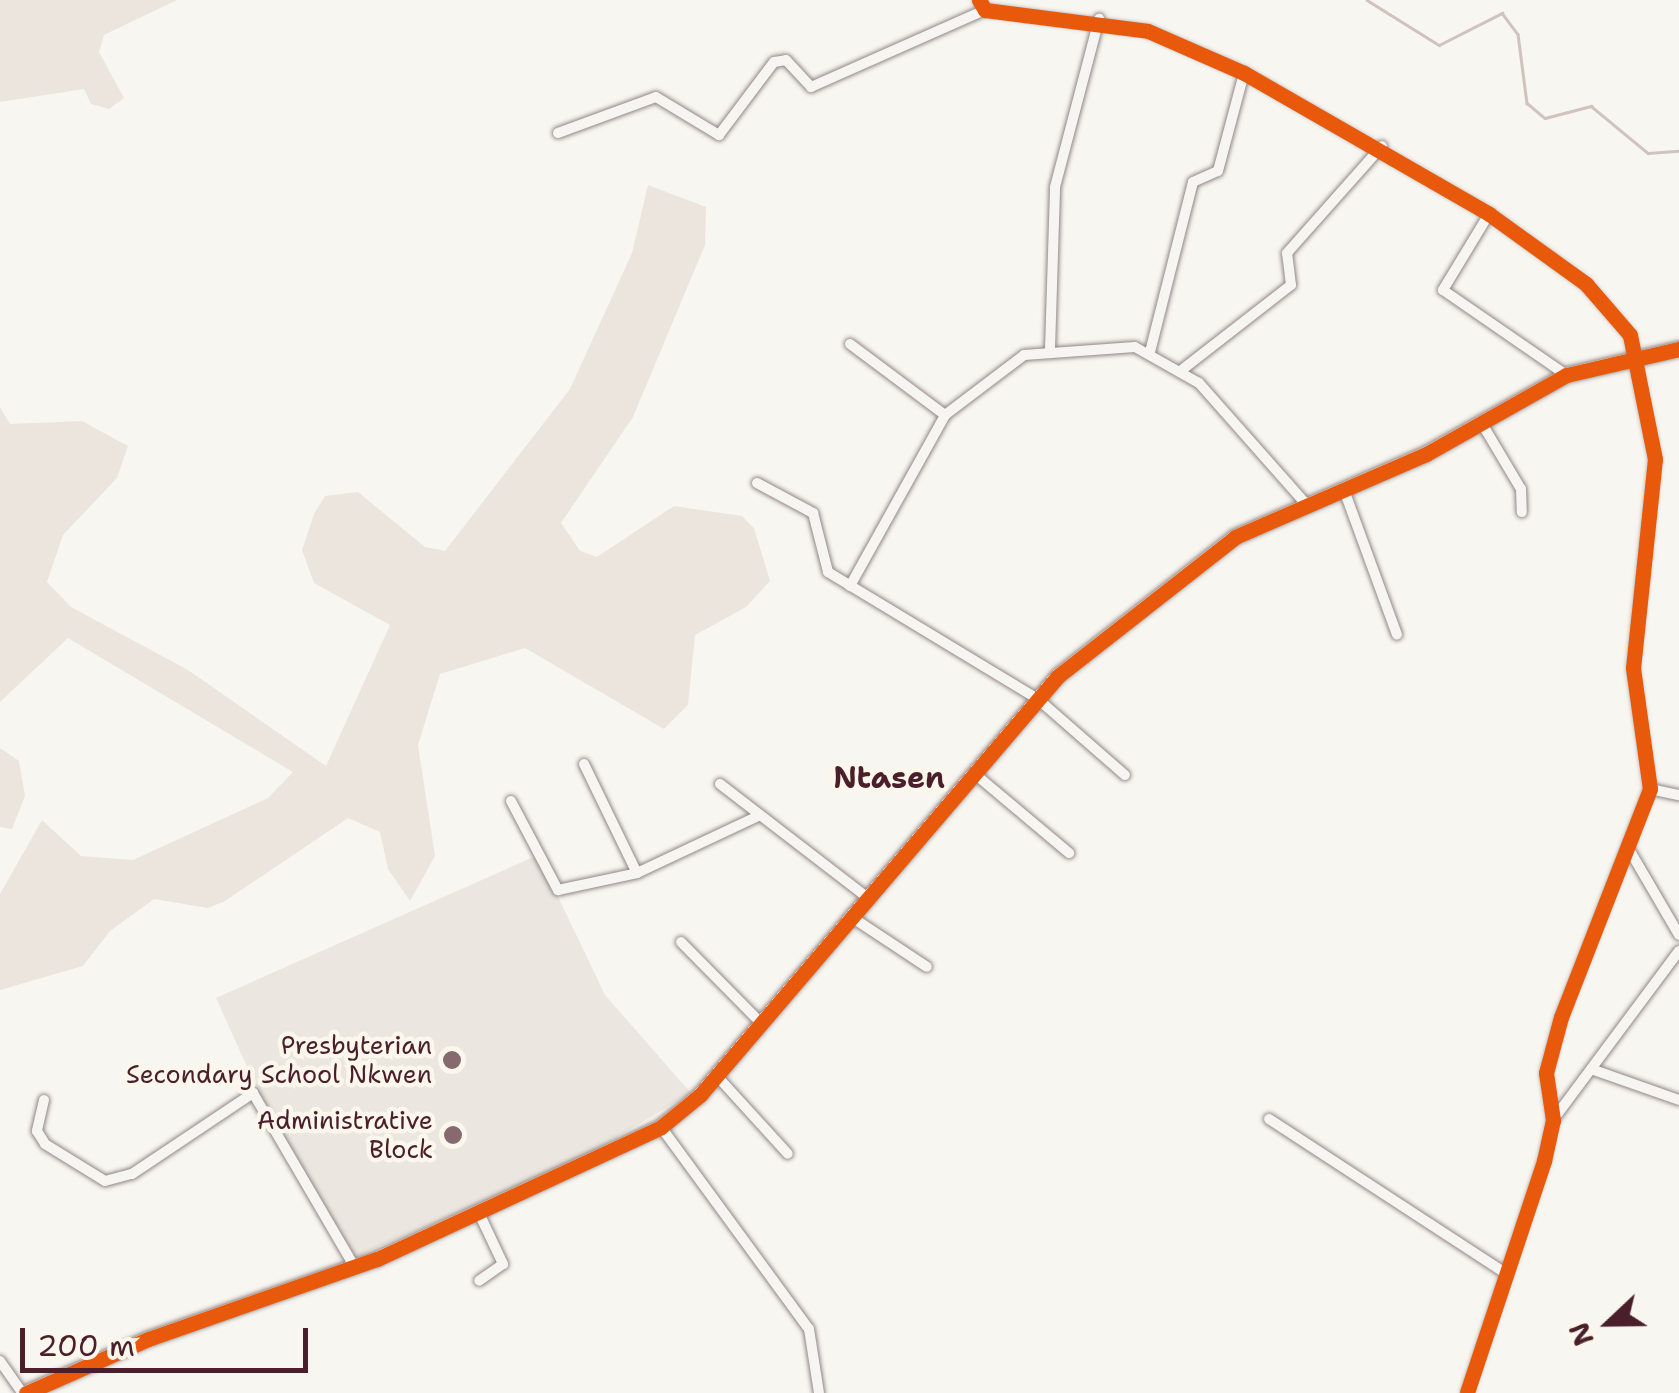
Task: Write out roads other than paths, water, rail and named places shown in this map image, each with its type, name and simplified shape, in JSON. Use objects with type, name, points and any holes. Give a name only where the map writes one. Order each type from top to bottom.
[{"type":"street","points":[[558,133],[656,98],[718,135],[774,62],[818,85],[982,5],[1099,19],[1244,73],[1382,146],[1489,214],[1607,303],[1635,356],[1655,459],[1633,668],[1650,789],[1630,851],[1550,1055],[1553,1120]]},
{"type":"street","points":[[1050,350],[1055,187],[1099,19]]},
{"type":"street","points":[[1150,352],[1194,182],[1218,172],[1244,73]]},
{"type":"street","points":[[1183,369],[1292,285],[1287,253],[1382,146]]},
{"type":"street","points":[[1489,214],[1443,290],[1566,375]]},
{"type":"street","points":[[850,344],[945,415]]},
{"type":"street","points":[[850,586],[945,415],[1014,359],[1050,350],[1117,344],[1150,352],[1183,369],[1307,505]]},
{"type":"street","points":[[0,1361],[24,1393],[62,1386],[354,1266],[661,1127],[718,1076],[850,916],[1076,660],[1234,537],[1344,490],[1566,375],[1679,348]]},
{"type":"street","points":[[1480,422],[1521,489],[1522,512]]},
{"type":"street","points":[[756,483],[813,513],[820,564],[1039,700],[1125,775]]},
{"type":"street","points":[[1344,490],[1397,635]]},
{"type":"street","points":[[584,764],[637,873]]},
{"type":"street","points":[[975,774],[1068,853]]},
{"type":"street","points":[[720,784],[868,898]]},
{"type":"street","points":[[1650,789],[1679,795]]},
{"type":"street","points":[[511,800],[558,890],[637,873],[758,816]]},
{"type":"street","points":[[1630,851],[1679,935]]},
{"type":"street","points":[[850,916],[927,966]]},
{"type":"street","points":[[681,942],[760,1022]]},
{"type":"street","points":[[1467,1393],[1553,1120],[1679,952]]},
{"type":"street","points":[[1591,1069],[1679,1100]]},
{"type":"street","points":[[718,1076],[788,1154]]},
{"type":"street","points":[[44,1100],[37,1131],[45,1144],[105,1180],[132,1174],[253,1094],[354,1266]]},
{"type":"street","points":[[1269,1119],[1505,1273]]},
{"type":"street","points":[[661,1127],[809,1329],[820,1393]]},
{"type":"street","points":[[478,1211],[503,1264],[479,1281]]},
{"type":"waterway","points":[[1367,0],[1439,45],[1502,13],[1518,34],[1527,103],[1545,118],[1591,106],[1648,153],[1679,151]]},
{"type":"place","name":"Presbyterian Secondary School Nkwen","points":[[452,1060]]},
{"type":"place","name":"Administrative Block","points":[[453,1135]]},
{"type":"district","name":"Ntasen","points":[[889,778]]}]
